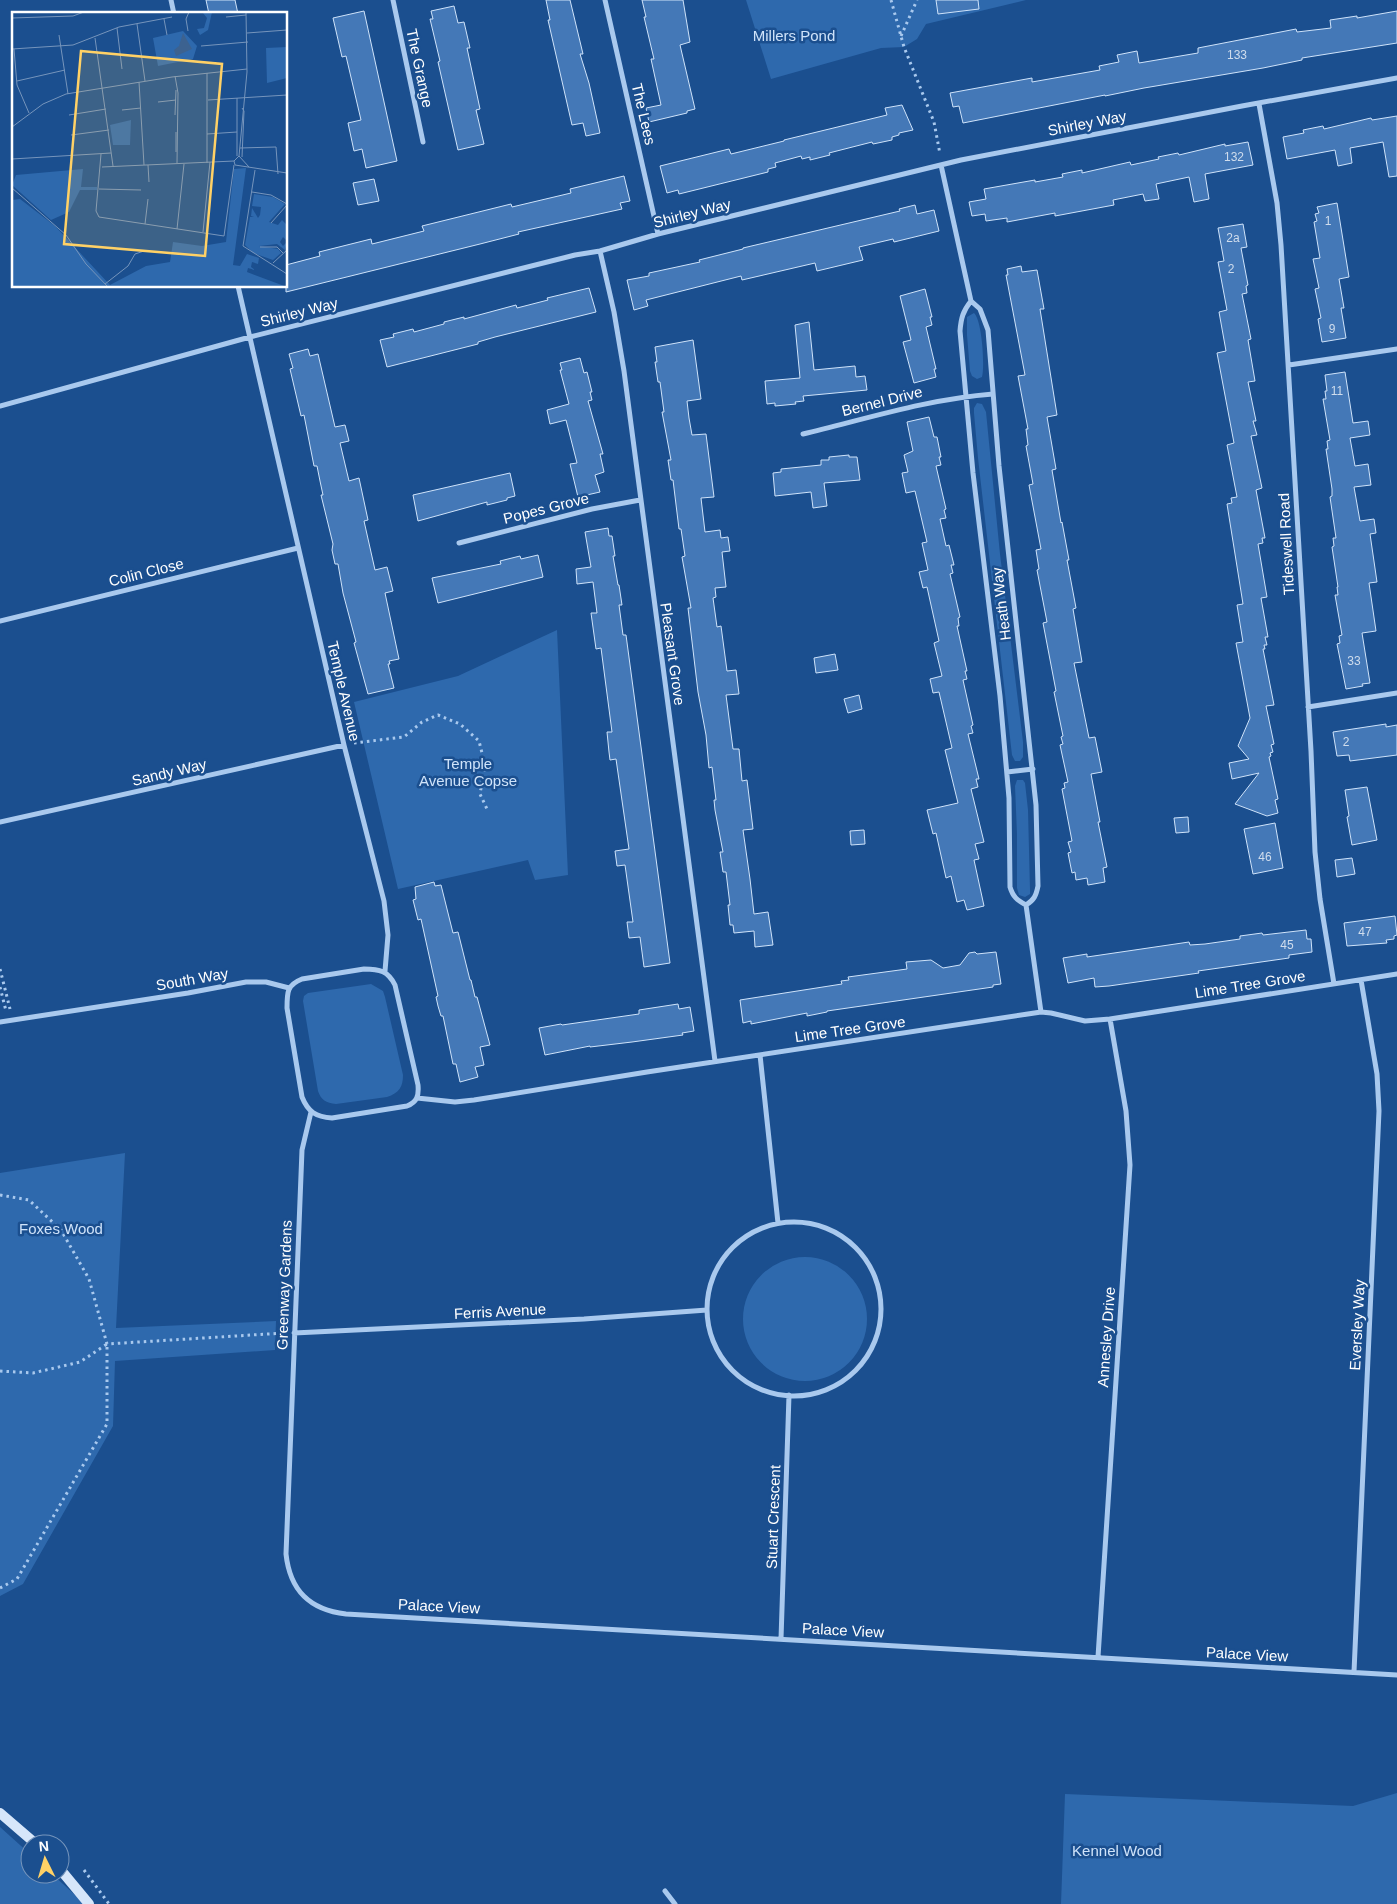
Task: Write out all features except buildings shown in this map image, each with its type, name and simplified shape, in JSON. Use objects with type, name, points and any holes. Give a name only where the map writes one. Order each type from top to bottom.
[{"type":"street","name":"The Grange","points":[[393,0],[423,142]]},
{"type":"street","name":"The Lees","points":[[605,0],[658,234]]},
{"type":"street","name":"Shirley Way","points":[[0,406],[250,337],[941,165],[1010,150],[1397,78]]},
{"type":"street","name":"Tideswell Road","points":[[1259,104],[1277,203],[1289,365],[1314,852],[1334,984]]},
{"type":"street","name":"Heath Way","points":[[941,165],[971,301],[980,309],[988,330],[1000,480],[1033,770],[1038,835],[1038,886],[1036,895],[1026,905],[1017,900],[1012,894],[1010,887],[1010,824],[1007,772],[1000,696],[974,482],[960,325],[964,310],[971,301]]},
{"type":"street","name":"Pleasant Grove","points":[[600,251],[620,345],[715,1061]]},
{"type":"street","name":"Temple Avenue","points":[[238,288],[344,745],[387,918],[388,955],[384,971]]},
{"type":"street","points":[[1289,365],[1397,350]]},
{"type":"street","name":"Bernel Drive","points":[[803,434],[929,402],[992,394]]},
{"type":"street","name":"Popes Grove","points":[[459,543],[640,500]]},
{"type":"street","name":"Colin Close","points":[[0,621],[298,548]]},
{"type":"street","points":[[1308,707],[1397,693]]},
{"type":"street","name":"Sandy Way","points":[[0,822],[344,745]]},
{"type":"street","points":[[1007,772],[1033,770]]},
{"type":"street","points":[[1026,905],[1041,1012]]},
{"type":"street","points":[[364,969],[384,971],[391,978],[397,989],[418,1085],[417,1098],[414,1103],[407,1106],[332,1118],[321,1117],[311,1112],[302,1097],[287,1008],[289,988],[294,982],[302,978],[364,969]]},
{"type":"street","name":"Lime Tree Grove","points":[[417,1098],[454,1102],[474,1100],[715,1061],[1041,1012],[1084,1021],[1110,1019],[1397,974]]},
{"type":"street","name":"Eversley Way","points":[[1354,1672],[1379,1111],[1377,1074],[1361,980]]},
{"type":"street","name":"South Way","points":[[0,1022],[188,993],[246,982],[266,982],[289,988]]},
{"type":"street","name":"Annesley Drive","points":[[1098,1657],[1130,1165],[1126,1111],[1110,1019]]},
{"type":"street","points":[[760,1055],[778,1223]]},
{"type":"street","name":"Greenway Gardens","points":[[297,1587],[289,1569],[286,1554],[302,1150],[311,1112]]},
{"type":"street","points":[[794,1222],[813,1224],[830,1230],[846,1239],[859,1252],[870,1267],[877,1284],[880,1320],[875,1338],[867,1355],[856,1369],[842,1381],[826,1390],[808,1394],[789,1395],[764,1390],[741,1378],[723,1359],[711,1336],[707,1310],[708,1293],[712,1277],[720,1261],[731,1248],[752,1233],[778,1223],[794,1222]]},
{"type":"street","name":"Ferris Avenue","points":[[294,1333],[584,1319],[707,1310]]},
{"type":"street","name":"Stuart Crescent","points":[[781,1639],[789,1395]]},
{"type":"street","name":"Palace View","points":[[297,1587],[321,1609],[346,1614],[1397,1675]]},
{"type":"street","points":[[0,1812],[25,1834]]},
{"type":"street","points":[[70,1881],[89,1904]]},
{"type":"street","points":[[665,1890],[675,1904]]},
{"type":"path","points":[[891,0],[901,37],[934,122],[941,165]]},
{"type":"path","points":[[901,37],[917,0]]},
{"type":"path","points":[[344,745],[404,737],[422,722],[438,715],[460,724],[479,741],[485,765],[480,794],[487,809]]},
{"type":"path","points":[[0,969],[10,1020]]},
{"type":"path","points":[[0,987],[10,1020]]},
{"type":"path","points":[[0,1195],[29,1200],[60,1230],[88,1279],[107,1344],[107,1424],[16,1579],[0,1588]]},
{"type":"path","points":[[0,1372],[33,1373],[80,1362],[107,1344],[294,1333]]},
{"type":"path","points":[[84,1870],[109,1904]]},
{"type":"green space","name":"Millers Pond","points":[[746,0],[1026,0],[926,24],[917,39],[904,47],[881,48],[771,79]]},
{"type":"green space","points":[[974,313],[977,317],[981,333],[983,354],[982,377],[977,379],[972,376],[970,371],[967,335],[967,317]]},
{"type":"green space","points":[[977,403],[982,404],[986,412],[1000,554],[1023,742],[1023,757],[1020,761],[1015,761],[1012,755],[978,458],[974,413]]},
{"type":"green space","name":"Temple Avenue Copse","points":[[557,630],[568,875],[535,880],[528,860],[398,889],[354,702],[458,676]]},
{"type":"green space","points":[[1017,780],[1023,780],[1025,783],[1028,810],[1030,894],[1025,897],[1019,895],[1017,888],[1015,786]]},
{"type":"green space","points":[[371,984],[383,991],[385,997],[403,1075],[401,1086],[395,1094],[387,1097],[336,1104],[329,1103],[322,1099],[318,1091],[303,1001],[304,996],[308,993]]},
{"type":"green space","name":"Foxes Wood","points":[[125,1153],[116,1328],[276,1321],[275,1350],[115,1361],[113,1426],[23,1584],[0,1596],[0,1173]]},
{"type":"green space","points":[[805,1257],[829,1261],[849,1275],[863,1295],[867,1319],[863,1343],[849,1363],[829,1377],[805,1381],[781,1377],[761,1363],[747,1343],[743,1319],[747,1295],[761,1275],[781,1261]]},
{"type":"green space","name":"Kennel Wood","points":[[1397,1793],[1397,1904],[1061,1904],[1065,1794],[1353,1806]]},
{"type":"green space","points":[[0,1827],[20,1845],[20,1884],[63,1884],[85,1904],[0,1904]]}]
